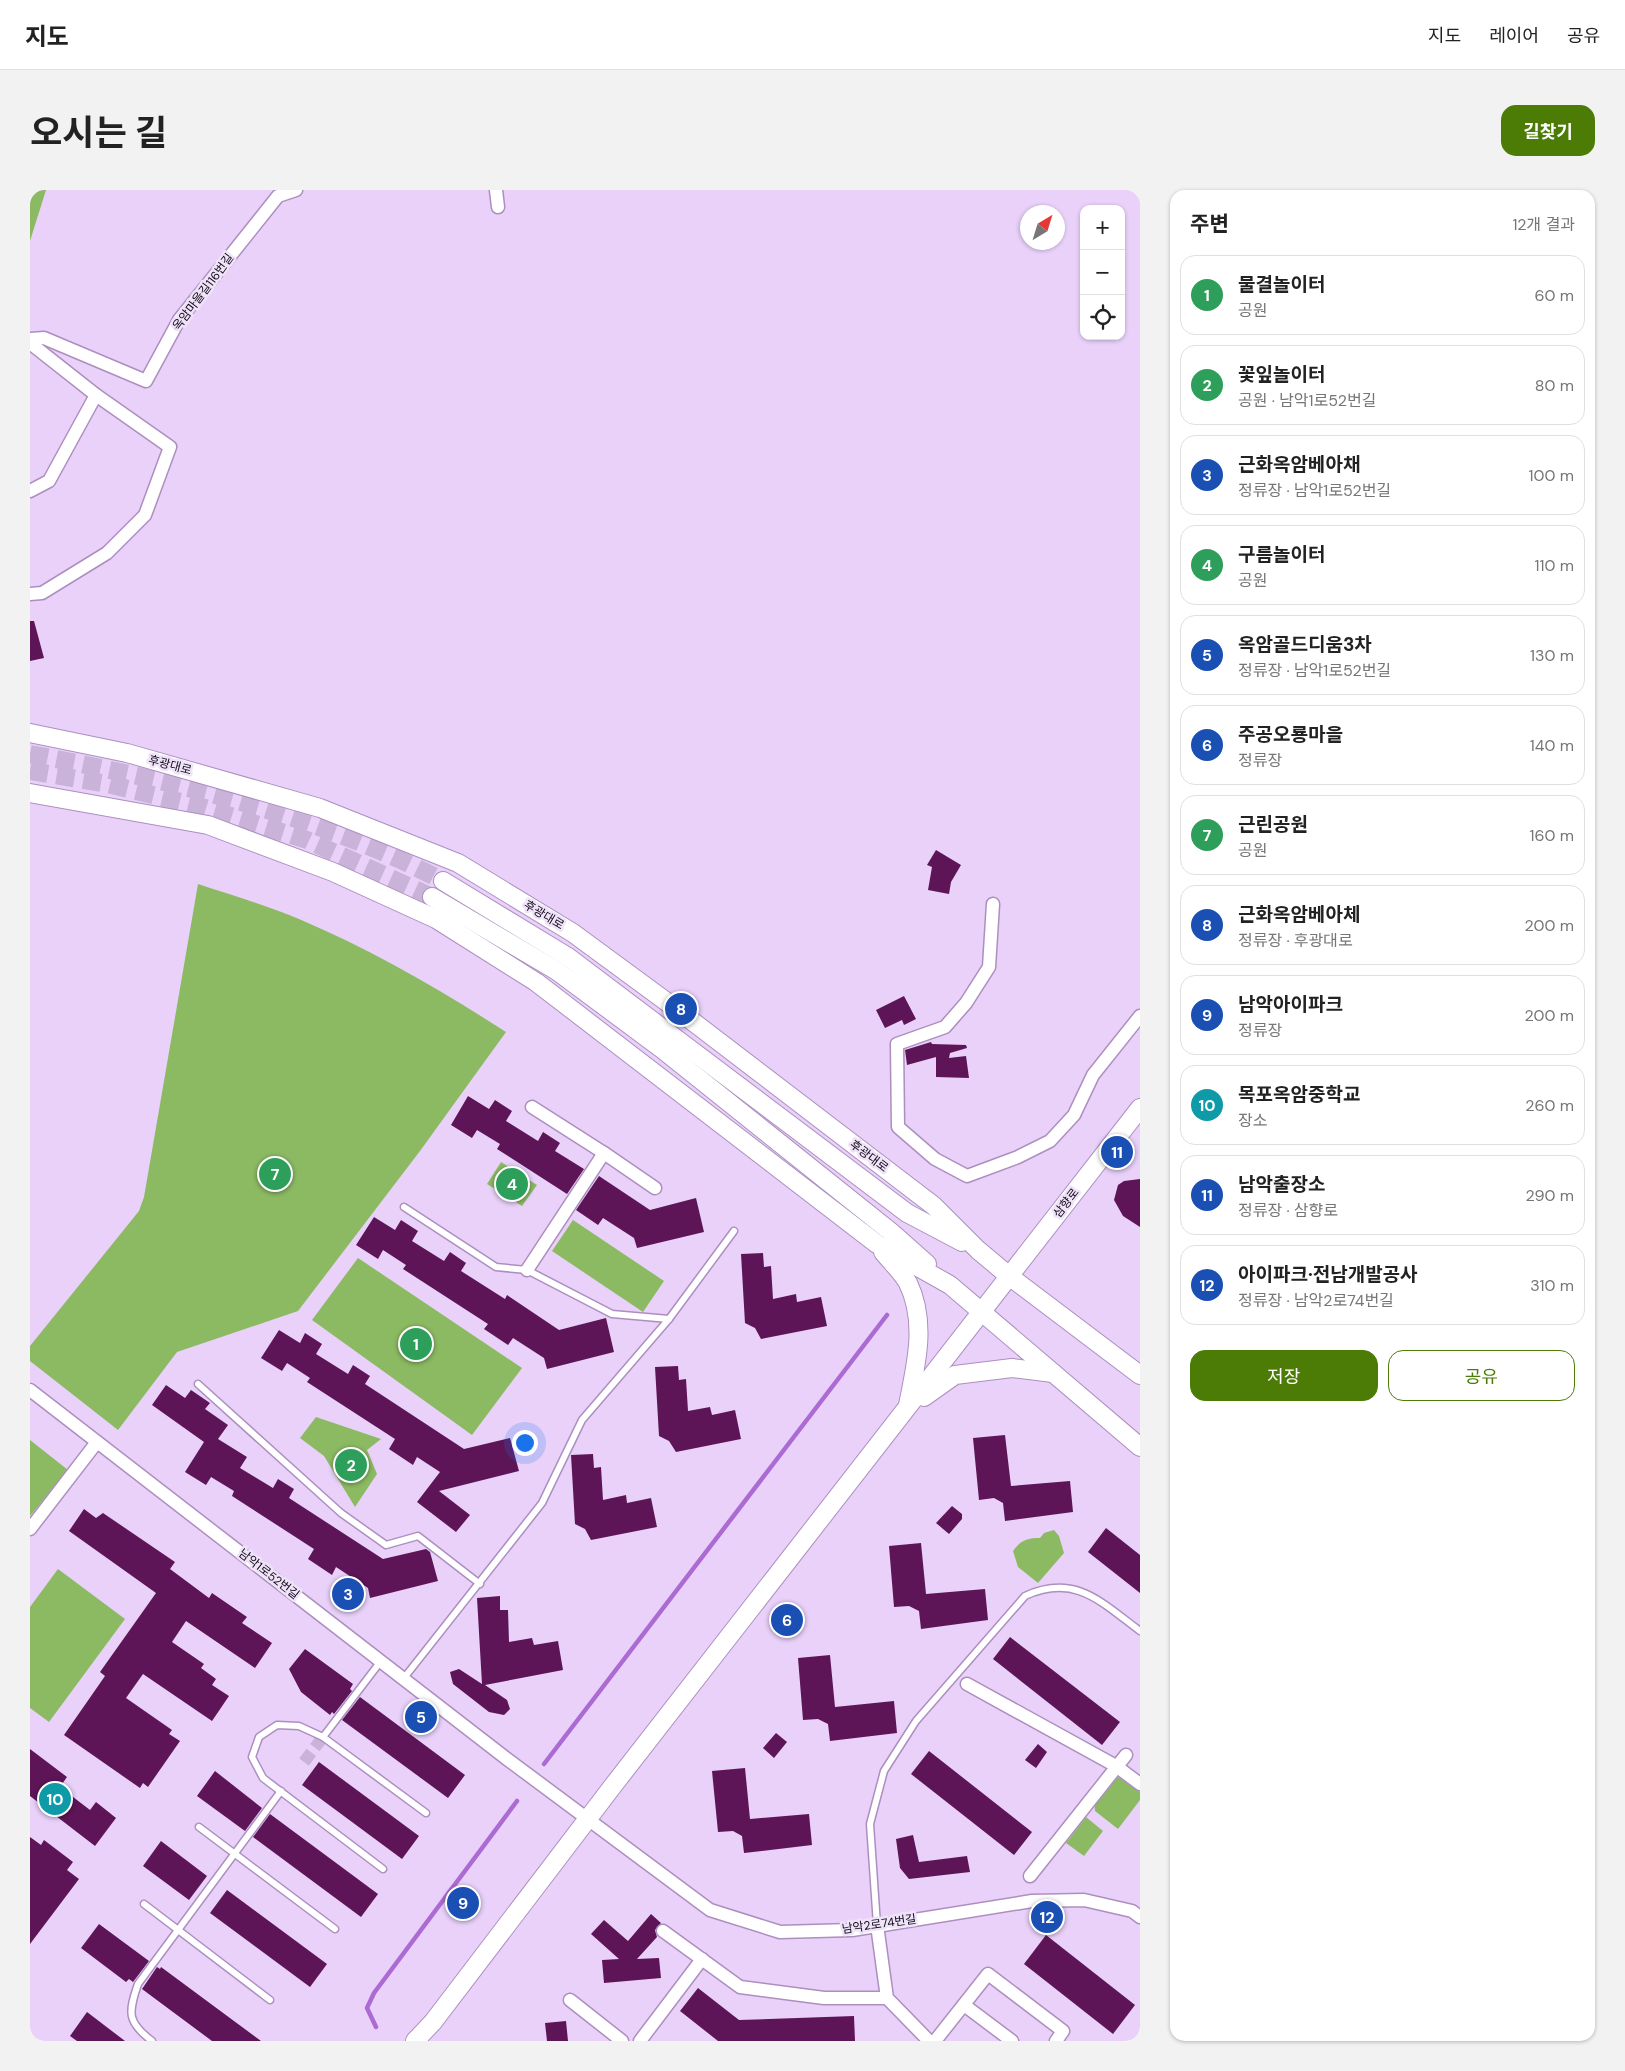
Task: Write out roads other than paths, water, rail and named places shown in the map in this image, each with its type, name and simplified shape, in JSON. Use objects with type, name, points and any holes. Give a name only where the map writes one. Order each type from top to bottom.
[{"type":"street","name":"옥암마을길116번길","points":[[30,339],[44,338],[146,381],[179,320],[278,196],[296,190]]},
{"type":"street","points":[[496,190],[498,207]]},
{"type":"street","points":[[30,343],[96,395],[170,447],[145,515],[107,553],[42,592],[30,594]]},
{"type":"street","points":[[30,491],[49,481],[96,395]]},
{"type":"street","name":"후광대로","points":[[30,733],[127,753],[320,808],[458,863],[573,933],[675,1008],[934,1206],[978,1250],[1009,1276],[1140,1374]]},
{"type":"street","points":[[30,793],[208,825],[333,872],[436,919],[536,982],[877,1244],[950,1285]]},
{"type":"street","name":"후광대로","points":[[443,881],[568,957],[907,1213],[978,1250]]},
{"type":"street","points":[[432,897],[557,971],[662,1049],[891,1232],[950,1285],[1140,1447]]},
{"type":"street","points":[[993,904],[988,967],[966,1003],[945,1027],[897,1044],[898,1127],[935,1159],[967,1176],[1018,1157],[1050,1141],[1074,1115],[1093,1075],[1140,1016]]},
{"type":"street","points":[[532,1107],[655,1188]]},
{"type":"street","name":"삼향로","points":[[415,2041],[433,2022],[588,1818],[983,1313],[1009,1276],[1140,1108]]},
{"type":"street","points":[[527,1270],[604,1153]]},
{"type":"street","points":[[877,1244],[907,1282],[918,1316],[919,1350],[908,1409]]},
{"type":"street","points":[[908,1409],[955,1375],[1012,1368],[1053,1373]]},
{"type":"street","name":"남악1로52번길","points":[[30,1390],[552,1793],[588,1818]]},
{"type":"street","points":[[30,1528],[97,1442]]},
{"type":"street","points":[[967,1684],[1116,1766],[1140,1784]]},
{"type":"street","points":[[1030,1876],[1126,1755]]},
{"type":"street","name":"남악2로74번길","points":[[588,1818],[710,1910],[780,1932],[852,1930],[1032,1901],[1084,1900],[1132,1911],[1140,1917]]},
{"type":"street","points":[[877,1925],[888,1998],[929,2041]]},
{"type":"street","points":[[663,1931],[740,1987],[824,1998],[888,1998]]},
{"type":"street","points":[[640,2041],[702,1959]]},
{"type":"street","points":[[935,2041],[988,1974],[1063,2031],[1056,2041]]},
{"type":"street","points":[[570,2000],[622,2041]]},
{"type":"street","points":[[964,2005],[1012,2041]]},
{"type":"lane","points":[[404,1207],[496,1267],[527,1270],[612,1314],[669,1319]]},
{"type":"lane","points":[[404,1678],[480,1584],[542,1502],[582,1420],[669,1319],[734,1231]]},
{"type":"lane","points":[[198,1384],[341,1513],[378,1540],[386,1545],[418,1536],[480,1584]]},
{"type":"lane","points":[[877,1925],[870,1824],[884,1771],[916,1722],[1025,1596],[1040,1589],[1057,1586],[1088,1592],[1140,1631]]},
{"type":"lane","points":[[323,1737],[381,1661]]},
{"type":"lane","points":[[383,1869],[263,1778],[252,1757],[259,1737],[277,1725],[299,1726],[323,1737],[426,1814]]},
{"type":"lane","points":[[152,2041],[138,2030],[130,2009],[138,1984],[281,1791]]},
{"type":"lane","points":[[200,1828],[335,1929]]},
{"type":"lane","points":[[144,1904],[270,2000]]},
{"type":"waterway","points":[[544,1764],[887,1315]]},
{"type":"waterway","points":[[376,2027],[367,2008],[374,1993],[517,1801]]},
{"type":"tunnel","points":[[30,754],[189,788],[241,802],[344,836],[394,857],[443,881]]},
{"type":"tunnel","points":[[30,771],[108,784],[205,808],[307,840],[432,897]]},
{"type":"tunnel","points":[[304,1762],[323,1737]]},
{"type":"place","name":"근화옥암베아체","points":[[681,1009]]},
{"type":"place","name":"남악출장소","points":[[1117,1152]]},
{"type":"place","name":"근린공원","points":[[275,1174]]},
{"type":"place","name":"구름놀이터","points":[[512,1184]]},
{"type":"place","name":"물결놀이터","points":[[416,1344]]},
{"type":"place","name":"꽃잎놀이터","points":[[351,1465]]},
{"type":"place","name":"근화옥암베아채","points":[[348,1594]]},
{"type":"place","name":"주공오룡마을","points":[[787,1620]]},
{"type":"place","name":"옥암골드디움3차","points":[[421,1717]]},
{"type":"place","name":"목포옥암중학교","points":[[55,1799]]},
{"type":"place","name":"남악아이파크","points":[[463,1903]]},
{"type":"place","name":"아이파크·전남개발공사","points":[[1047,1917]]}]
